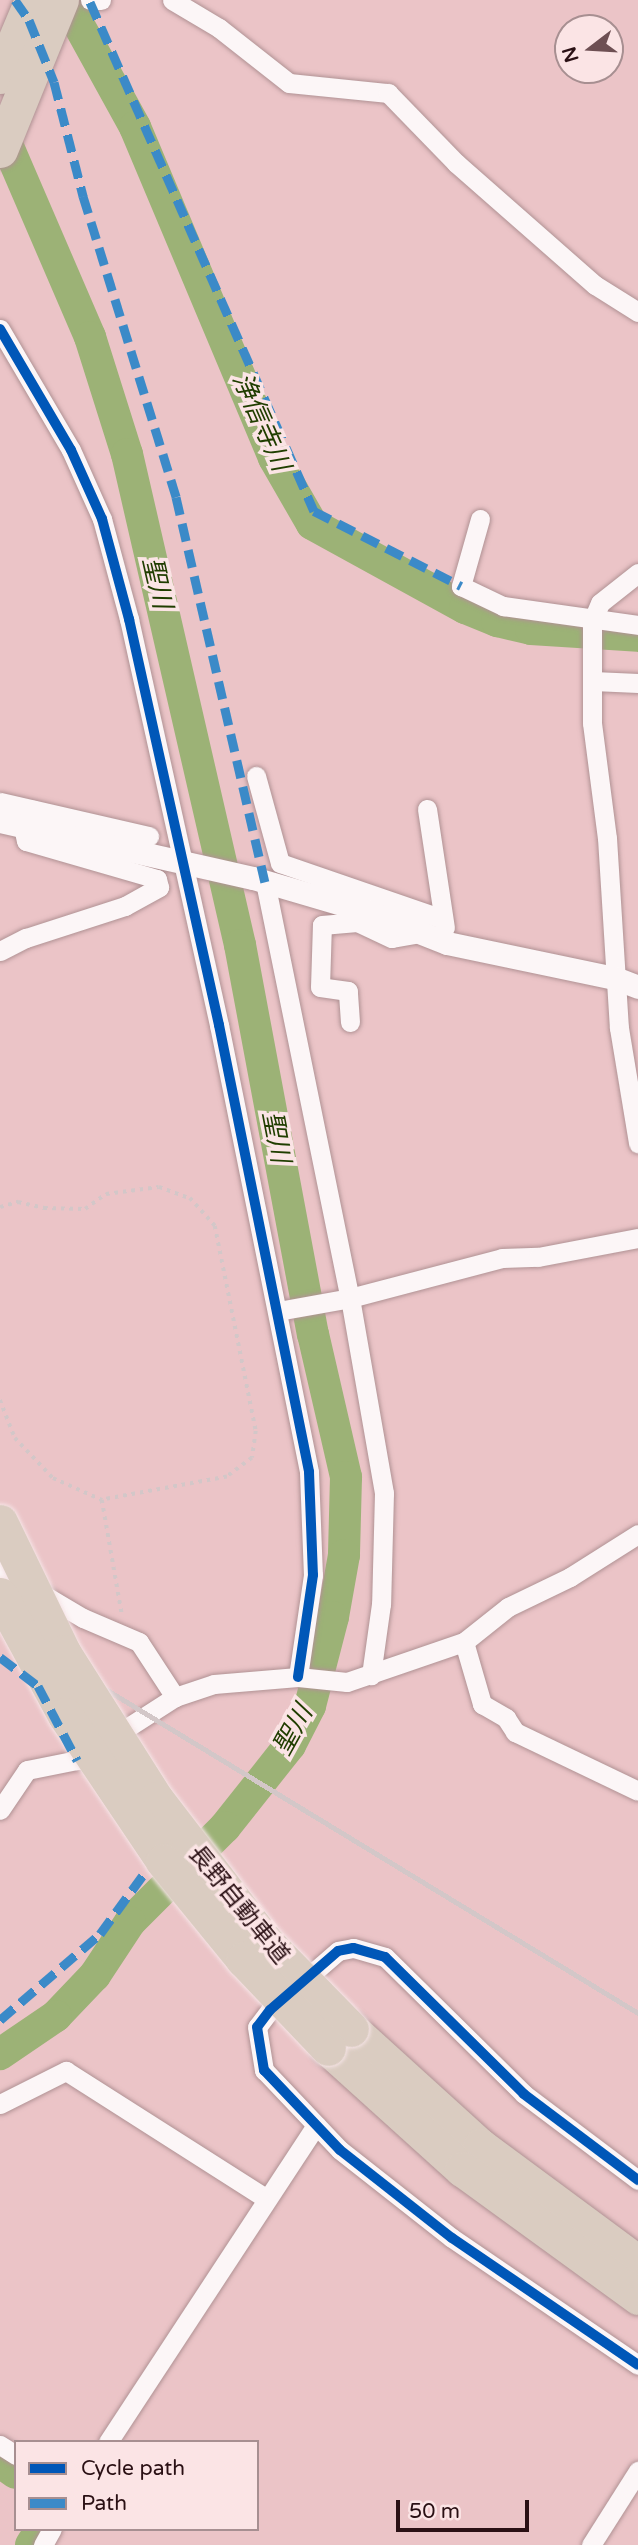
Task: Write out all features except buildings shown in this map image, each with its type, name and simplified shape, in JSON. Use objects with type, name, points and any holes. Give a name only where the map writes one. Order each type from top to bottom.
[{"type":"highway","points":[[0,76],[32,0]]},
{"type":"highway","points":[[0,150],[61,0]]},
{"type":"highway","name":"長野自動車道","points":[[0,1522],[63,1652],[156,1799],[339,2038],[462,2169],[638,2297]]},
{"type":"highway","name":"長野自動車道","points":[[0,1595],[65,1715],[163,1861],[243,1959],[339,2038],[638,2263]]},
{"type":"street","points":[[90,0],[101,0]]},
{"type":"street","points":[[172,0],[219,28],[289,83],[311,89],[348,86],[388,93],[456,163],[595,285],[638,312]]},
{"type":"street","points":[[0,329],[71,450],[102,519],[130,619],[278,1311],[309,1472],[313,1575],[298,1677]]},
{"type":"street","points":[[480,519],[461,586],[503,606],[638,625]]},
{"type":"street","points":[[638,573],[606,597],[593,620],[592,723],[607,838],[615,978],[638,1143]]},
{"type":"street","points":[[593,681],[638,683]]},
{"type":"street","points":[[256,776],[280,863],[443,919]]},
{"type":"street","points":[[0,802],[28,818],[366,911],[447,943],[615,978],[638,987]]},
{"type":"street","points":[[427,809],[447,943]]},
{"type":"street","points":[[0,951],[26,938],[125,906],[159,887],[156,879],[26,841],[28,818]]},
{"type":"street","points":[[0,821],[28,818],[149,836]]},
{"type":"street","points":[[259,880],[350,1298],[384,1493],[381,1604],[371,1675]]},
{"type":"street","points":[[350,1022],[348,991],[320,987],[322,925],[357,922],[392,939],[421,933]]},
{"type":"street","points":[[278,1311],[350,1298],[502,1258],[538,1257],[638,1238]]},
{"type":"street","points":[[0,1810],[27,1770],[77,1760],[175,1697],[214,1684],[298,1677],[347,1682],[371,1675],[464,1642],[508,1607],[570,1577],[638,1534]]},
{"type":"street","points":[[0,1569],[83,1618],[139,1642],[175,1697]]},
{"type":"street","points":[[464,1642],[482,1704],[506,1718],[515,1732],[638,1791]]},
{"type":"street","points":[[77,1760],[194,1918],[270,2010]]},
{"type":"street","points":[[638,2180],[524,2094],[385,1957],[353,1948],[338,1951],[270,2010],[257,2027],[264,2070],[350,2158],[452,2238],[638,2365]]},
{"type":"street","points":[[0,2104],[66,2071],[267,2199]]},
{"type":"street","points":[[109,2440],[316,2125]]},
{"type":"street","points":[[590,2545],[638,2471]]},
{"type":"path","points":[[0,1207],[18,1202],[44,1208],[85,1209],[106,1194],[159,1187],[190,1198],[215,1226],[256,1432],[252,1458],[227,1477],[102,1500],[53,1478],[15,1438],[0,1400]]},
{"type":"path","points":[[102,1500],[125,1634]]},
{"type":"waterway","name":"浄信寺川","points":[[65,0],[135,127],[274,458],[312,524],[465,608],[497,621],[531,629],[638,636]]},
{"type":"waterway","name":"聖川","points":[[0,128],[90,337],[127,454],[240,945],[313,1334],[346,1477],[344,1555],[333,1617],[310,1706],[290,1745],[225,1827],[130,1922],[95,1975],[56,2016],[0,2054]]},
{"type":"waterway","name":"浄信寺川","points":[[0,2462],[14,2472]]},
{"type":"waterway","name":"浄信寺川","points":[[31,2545],[40,2531]]},
{"type":"railway","points":[[0,1625],[638,2013]]},
{"type":"marked path","points":[[15,0],[29,20],[54,82],[83,196],[176,497],[265,882]]},
{"type":"marked path","points":[[90,2],[314,511],[461,586]]},
{"type":"marked path","points":[[0,1657],[38,1686],[77,1760]]},
{"type":"marked path","points":[[0,2020],[100,1934],[146,1871]]},
{"type":"cycle path","points":[[0,329],[71,450],[102,519],[129,619],[219,1025],[309,1472],[313,1575],[298,1677]]},
{"type":"cycle path","points":[[638,2180],[524,2094],[385,1957],[353,1948],[338,1951],[270,2010],[257,2027],[264,2070],[340,2150],[452,2238],[638,2365]]}]
